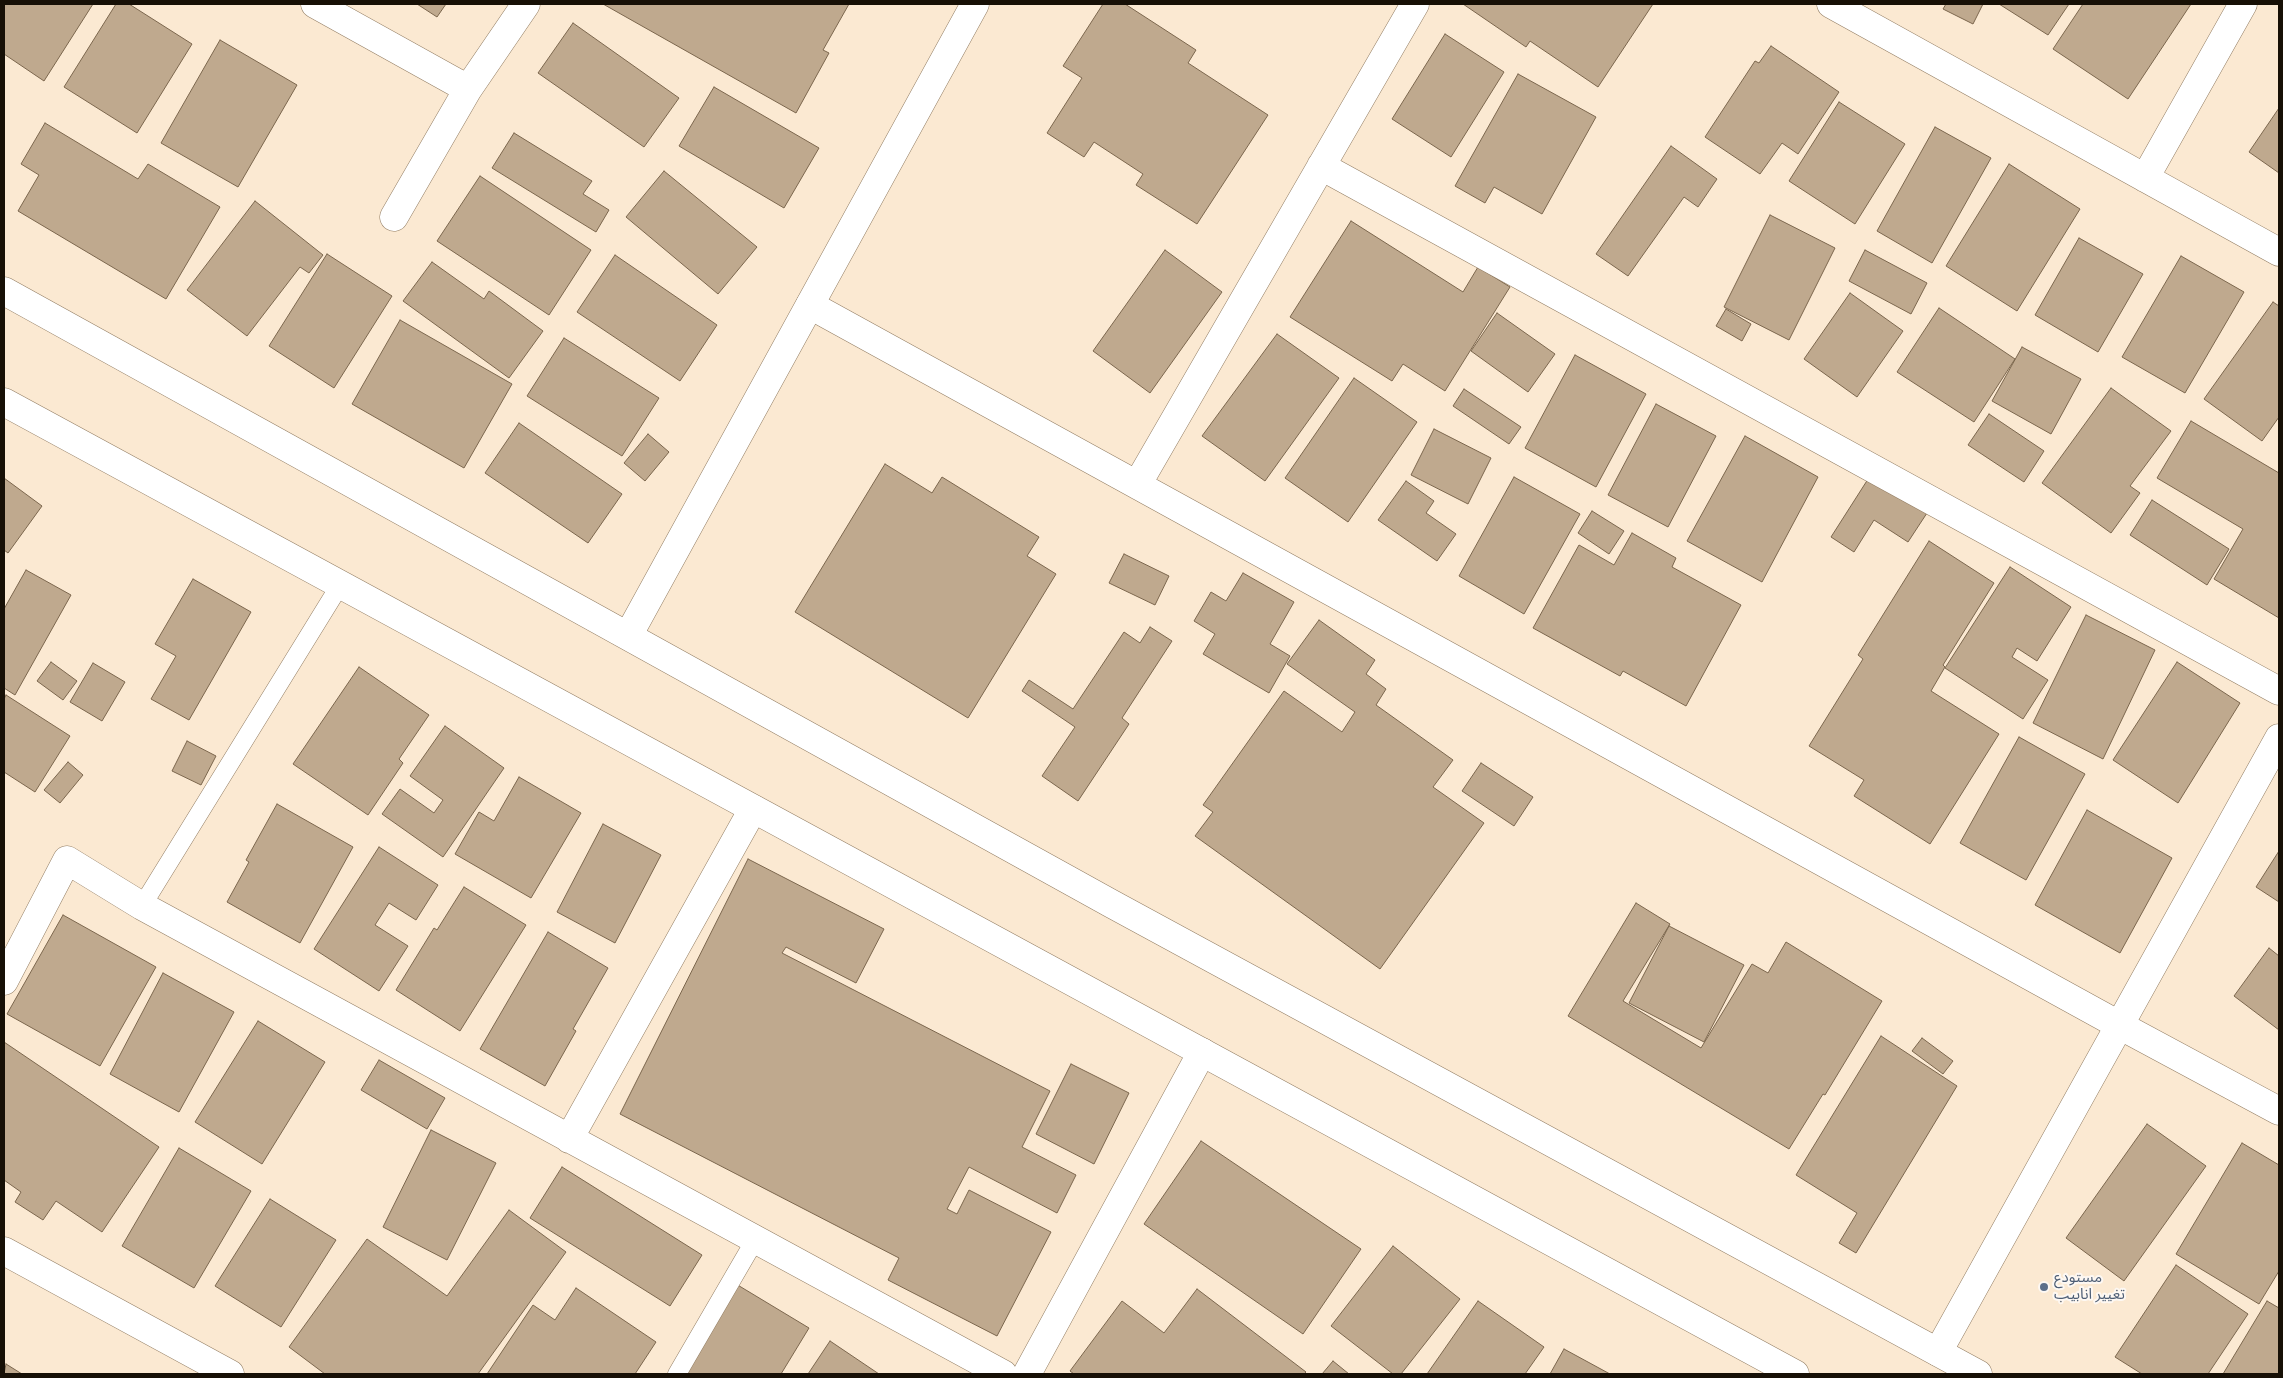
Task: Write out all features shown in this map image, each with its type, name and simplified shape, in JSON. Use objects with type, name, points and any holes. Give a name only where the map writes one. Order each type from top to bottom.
[{"type":"street","points":[[315,4],[468,89]]},
{"type":"street","points":[[394,217],[468,89],[526,4]]},
{"type":"street","points":[[628,636],[975,4]]},
{"type":"street","points":[[1137,485],[1415,4]]},
{"type":"street","points":[[1831,4],[2279,252]]},
{"type":"street","points":[[2145,178],[2243,4]]},
{"type":"street","points":[[1322,166],[2279,691]]},
{"type":"street","points":[[4,291],[1112,904],[1978,1374]]},
{"type":"street","points":[[810,304],[2119,1025],[2279,1111]]},
{"type":"street","points":[[4,402],[1795,1374]]},
{"type":"street","points":[[1938,1352],[2279,738]]},
{"type":"street","points":[[569,1139],[752,809]]},
{"type":"street","points":[[4,981],[67,860],[142,906],[1003,1374]]},
{"type":"street","points":[[1027,1374],[1202,1052]]},
{"type":"street","points":[[4,1251],[230,1374]]},
{"type":"lane","points":[[142,906],[340,585]]},
{"type":"lane","points":[[676,1374],[755,1240]]},
{"type":"building","points":[[4,4],[93,4],[44,81],[4,54]]},
{"type":"building","points":[[116,4],[129,4],[192,44],[137,133],[64,87]]},
{"type":"building","points":[[417,4],[446,4],[437,17]]},
{"type":"building","points":[[603,4],[849,4],[823,50],[829,53],[796,113]]},
{"type":"building","points":[[1103,4],[1125,4],[1196,50],[1188,63],[1268,115],[1197,224],[1136,185],[1143,174],[1094,142],[1084,157],[1047,133],[1082,78],[1063,66]]},
{"type":"building","points":[[1463,4],[1653,4],[1598,87],[1530,41],[1526,47]]},
{"type":"building","points":[[1946,4],[1983,4],[1973,24],[1943,9]]},
{"type":"building","points":[[1999,4],[2069,4],[2048,35]]},
{"type":"building","points":[[2083,4],[2191,4],[2128,99],[2053,49]]},
{"type":"building","points":[[573,23],[679,98],[644,147],[538,73]]},
{"type":"building","points":[[1445,34],[1504,72],[1451,157],[1392,119]]},
{"type":"building","points":[[220,40],[297,85],[238,187],[161,143]]},
{"type":"building","points":[[1771,46],[1839,92],[1798,154],[1782,143],[1760,174],[1705,137],[1755,61],[1759,63]]},
{"type":"building","points":[[1518,74],[1596,117],[1542,214],[1494,187],[1485,203],[1455,186]]},
{"type":"building","points":[[714,87],[819,148],[784,208],[679,146]]},
{"type":"building","points":[[1839,102],[1905,144],[1855,224],[1789,181]]},
{"type":"building","points":[[2279,108],[2279,173],[2249,152]]},
{"type":"building","points":[[45,123],[138,179],[148,164],[220,207],[166,299],[18,211],[39,175],[21,164]]},
{"type":"building","points":[[1935,127],[1991,158],[1932,263],[1877,231]]},
{"type":"building","points":[[514,133],[592,181],[583,194],[609,210],[596,232],[492,168]]},
{"type":"building","points":[[1671,146],[1717,179],[1698,207],[1684,197],[1628,276],[1596,254]]},
{"type":"building","points":[[2009,164],[2080,209],[2017,311],[1946,266]]},
{"type":"building","points":[[664,171],[757,247],[718,294],[626,217]]},
{"type":"building","points":[[480,176],[591,250],[549,315],[437,241]]},
{"type":"building","points":[[255,201],[323,255],[309,273],[300,267],[247,336],[187,290]]},
{"type":"building","points":[[1770,215],[1835,248],[1789,340],[1724,307]]},
{"type":"building","points":[[1351,221],[1463,292],[1478,267],[1510,287],[1445,391],[1403,364],[1392,381],[1290,317]]},
{"type":"building","points":[[2079,238],[2143,274],[2098,352],[2035,315]]},
{"type":"building","points":[[1165,250],[1222,292],[1150,393],[1093,351]]},
{"type":"building","points":[[1865,250],[1927,283],[1911,314],[1849,281]]},
{"type":"building","points":[[327,254],[392,296],[334,388],[269,346]]},
{"type":"building","points":[[615,255],[717,325],[680,381],[577,312]]},
{"type":"building","points":[[2181,256],[2244,292],[2185,393],[2122,357]]},
{"type":"building","points":[[432,262],[484,299],[489,291],[543,331],[509,378],[403,301]]},
{"type":"building","points":[[1850,293],[1903,331],[1857,397],[1804,359]]},
{"type":"building","points":[[2273,302],[2279,306],[2279,417],[2262,441],[2204,399]]},
{"type":"building","points":[[1939,308],[2015,359],[1974,422],[1897,372]]},
{"type":"building","points":[[1726,309],[1751,324],[1742,341],[1716,326]]},
{"type":"building","points":[[1497,313],[1555,354],[1528,392],[1471,351]]},
{"type":"building","points":[[400,320],[512,384],[464,468],[352,404]]},
{"type":"building","points":[[1277,334],[1339,378],[1265,481],[1202,436]]},
{"type":"building","points":[[564,338],[659,398],[622,456],[527,396]]},
{"type":"building","points":[[2022,347],[2081,379],[2051,434],[1992,401]]},
{"type":"building","points":[[1575,355],[1646,394],[1596,487],[1525,448]]},
{"type":"building","points":[[1354,378],[1417,422],[1348,522],[1285,478]]},
{"type":"building","points":[[2111,388],[2171,431],[2130,486],[2140,493],[2111,533],[2042,483]]},
{"type":"building","points":[[1464,389],[1521,427],[1509,444],[1453,406]]},
{"type":"building","points":[[1656,404],[1716,436],[1668,527],[1608,495]]},
{"type":"building","points":[[1989,414],[2044,451],[2024,482],[1968,445]]},
{"type":"building","points":[[2191,421],[2279,473],[2279,618],[2214,579],[2243,529],[2157,478]]},
{"type":"building","points":[[519,423],[622,494],[588,543],[485,473]]},
{"type":"building","points":[[1434,429],[1491,458],[1468,504],[1411,475]]},
{"type":"building","points":[[648,434],[669,452],[645,481],[624,463]]},
{"type":"building","points":[[1745,436],[1818,477],[1762,582],[1687,541]]},
{"type":"building","points":[[885,464],[932,493],[942,477],[1039,537],[1027,556],[1056,574],[968,718],[795,612]]},
{"type":"building","points":[[1870,476],[1927,513],[1908,542],[1874,520],[1854,552],[1831,537]]},
{"type":"building","points":[[1514,477],[1580,514],[1524,614],[1459,576]]},
{"type":"building","points":[[4,478],[42,506],[8,553],[4,550]]},
{"type":"building","points":[[1406,481],[1434,501],[1426,513],[1456,534],[1437,561],[1378,520]]},
{"type":"building","points":[[2152,500],[2229,549],[2207,585],[2130,535]]},
{"type":"building","points":[[1592,511],[1624,531],[1609,554],[1578,533]]},
{"type":"building","points":[[1632,533],[1676,558],[1672,567],[1741,605],[1686,706],[1623,671],[1620,676],[1533,628],[1579,545],[1614,565]]},
{"type":"building","points":[[1929,541],[1994,583],[1943,665],[1945,667],[1931,691],[1999,734],[1930,844],[1854,796],[1864,780],[1809,746],[1863,659],[1858,655]]},
{"type":"building","points":[[1124,554],[1169,576],[1155,605],[1109,583]]},
{"type":"building","points":[[2010,567],[2071,607],[2037,661],[2017,648],[2012,657],[2048,680],[2023,719],[1945,668]]},
{"type":"building","points":[[26,570],[71,595],[15,695],[4,688],[4,609]]},
{"type":"building","points":[[1243,573],[1294,602],[1270,644],[1290,656],[1269,693],[1203,654],[1215,634],[1194,621],[1211,592],[1226,601]]},
{"type":"building","points":[[193,579],[251,612],[189,720],[151,699],[176,656],[155,644]]},
{"type":"building","points":[[2086,615],[2155,650],[2103,759],[2033,723]]},
{"type":"building","points":[[1319,620],[1375,660],[1366,674],[1386,689],[1376,705],[1453,760],[1433,787],[1484,823],[1380,969],[1195,836],[1213,812],[1203,805],[1284,691],[1342,732],[1355,712],[1287,664]]},
{"type":"building","points":[[1150,627],[1172,641],[1122,718],[1129,724],[1078,801],[1042,776],[1075,727],[1022,691],[1029,680],[1073,709],[1124,632],[1140,643]]},
{"type":"building","points":[[51,662],[77,681],[63,700],[37,681]]},
{"type":"building","points":[[2177,662],[2240,703],[2178,803],[2113,760]]},
{"type":"building","points":[[93,663],[125,682],[102,721],[70,702]]},
{"type":"building","points":[[359,667],[429,715],[399,759],[403,763],[368,815],[293,764]]},
{"type":"building","points":[[6,695],[70,736],[35,792],[4,772],[4,699]]},
{"type":"building","points":[[445,726],[504,768],[443,857],[382,814],[400,789],[434,813],[443,800],[410,776]]},
{"type":"building","points":[[2019,737],[2085,774],[2026,880],[1960,843]]},
{"type":"building","points":[[187,741],[216,756],[201,785],[172,771]]},
{"type":"building","points":[[68,762],[83,775],[60,803],[44,790]]},
{"type":"building","points":[[1481,763],[1533,797],[1514,826],[1462,791]]},
{"type":"building","points":[[519,777],[581,813],[531,898],[455,854],[479,812],[494,821]]},
{"type":"building","points":[[277,804],[353,847],[300,943],[227,902],[249,862],[246,860]]},
{"type":"building","points":[[2087,810],[2172,858],[2120,953],[2035,905]]},
{"type":"building","points":[[603,824],[661,855],[615,943],[557,912]]},
{"type":"building","points":[[379,847],[438,885],[416,920],[389,903],[375,925],[408,946],[379,991],[314,949]]},
{"type":"building","points":[[2279,851],[2279,902],[2256,887]]},
{"type":"building","points":[[748,859],[884,929],[856,983],[786,947],[782,953],[1050,1091],[1022,1147],[1076,1175],[1057,1213],[969,1167],[947,1209],[957,1214],[969,1190],[1051,1232],[997,1336],[888,1280],[899,1258],[620,1114]]},
{"type":"building","points":[[464,887],[526,925],[460,1031],[396,990],[434,928],[437,930]]},
{"type":"building","points":[[1636,903],[1670,924],[1623,1001],[1701,1048],[1752,964],[1768,973],[1786,942],[1882,1001],[1825,1095],[1823,1094],[1789,1149],[1568,1016]]},
{"type":"building","points":[[63,915],[156,967],[100,1066],[7,1014]]},
{"type":"building","points":[[1669,926],[1744,965],[1704,1042],[1629,1003]]},
{"type":"building","points":[[548,932],[608,968],[573,1029],[576,1031],[545,1086],[480,1049]]},
{"type":"building","points":[[2269,948],[2279,956],[2279,1030],[2234,996]]},
{"type":"building","points":[[163,973],[234,1012],[179,1112],[110,1074]]},
{"type":"building","points":[[258,1021],[325,1062],[262,1164],[195,1122]]},
{"type":"building","points":[[1881,1036],[1957,1086],[1856,1253],[1839,1243],[1857,1213],[1796,1175]]},
{"type":"building","points":[[1922,1038],[1953,1061],[1943,1074],[1912,1051]]},
{"type":"building","points":[[4,1042],[159,1147],[102,1232],[56,1201],[43,1220],[15,1202],[21,1192],[4,1180]]},
{"type":"building","points":[[379,1060],[445,1098],[427,1129],[361,1090]]},
{"type":"building","points":[[1071,1064],[1129,1093],[1094,1164],[1036,1134]]},
{"type":"building","points":[[2147,1124],[2206,1166],[2124,1281],[2066,1238]]},
{"type":"building","points":[[431,1130],[496,1163],[447,1260],[383,1227]]},
{"type":"building","points":[[1201,1141],[1361,1249],[1303,1334],[1144,1224]]},
{"type":"building","points":[[2242,1143],[2279,1165],[2279,1271],[2259,1304],[2176,1254]]},
{"type":"building","points":[[179,1148],[251,1191],[194,1288],[122,1246]]},
{"type":"building","points":[[562,1167],[702,1255],[670,1306],[530,1218]]},
{"type":"building","points":[[270,1199],[336,1240],[281,1327],[215,1286]]},
{"type":"building","points":[[509,1210],[566,1252],[478,1374],[325,1374],[289,1347],[367,1239],[447,1296]]},
{"type":"building","points":[[1393,1246],[1460,1299],[1401,1374],[1393,1374],[1331,1326]]},
{"type":"building","points":[[2176,1265],[2248,1314],[2208,1374],[2142,1374],[2115,1357]]},
{"type":"building","points":[[731,1281],[809,1328],[781,1374],[677,1374]]},
{"type":"building","points":[[576,1288],[656,1342],[635,1374],[487,1374],[533,1305],[555,1320]]},
{"type":"building","points":[[1197,1289],[1306,1372],[1304,1374],[1074,1374],[1070,1371],[1122,1301],[1164,1333]]},
{"type":"building","points":[[1478,1301],[1544,1347],[1525,1374],[1427,1374]]},
{"type":"building","points":[[2267,1301],[2279,1308],[2279,1374],[2223,1374]]},
{"type":"building","points":[[830,1341],[879,1374],[808,1374]]},
{"type":"building","points":[[1564,1349],[1610,1374],[1550,1374]]},
{"type":"building","points":[[1333,1361],[1349,1374],[1322,1374]]},
{"type":"building","points":[[6,1364],[22,1374],[4,1374]]},
{"type":"place","name":"مستودع تغيير انابيب","points":[[2044,1287]]}]
